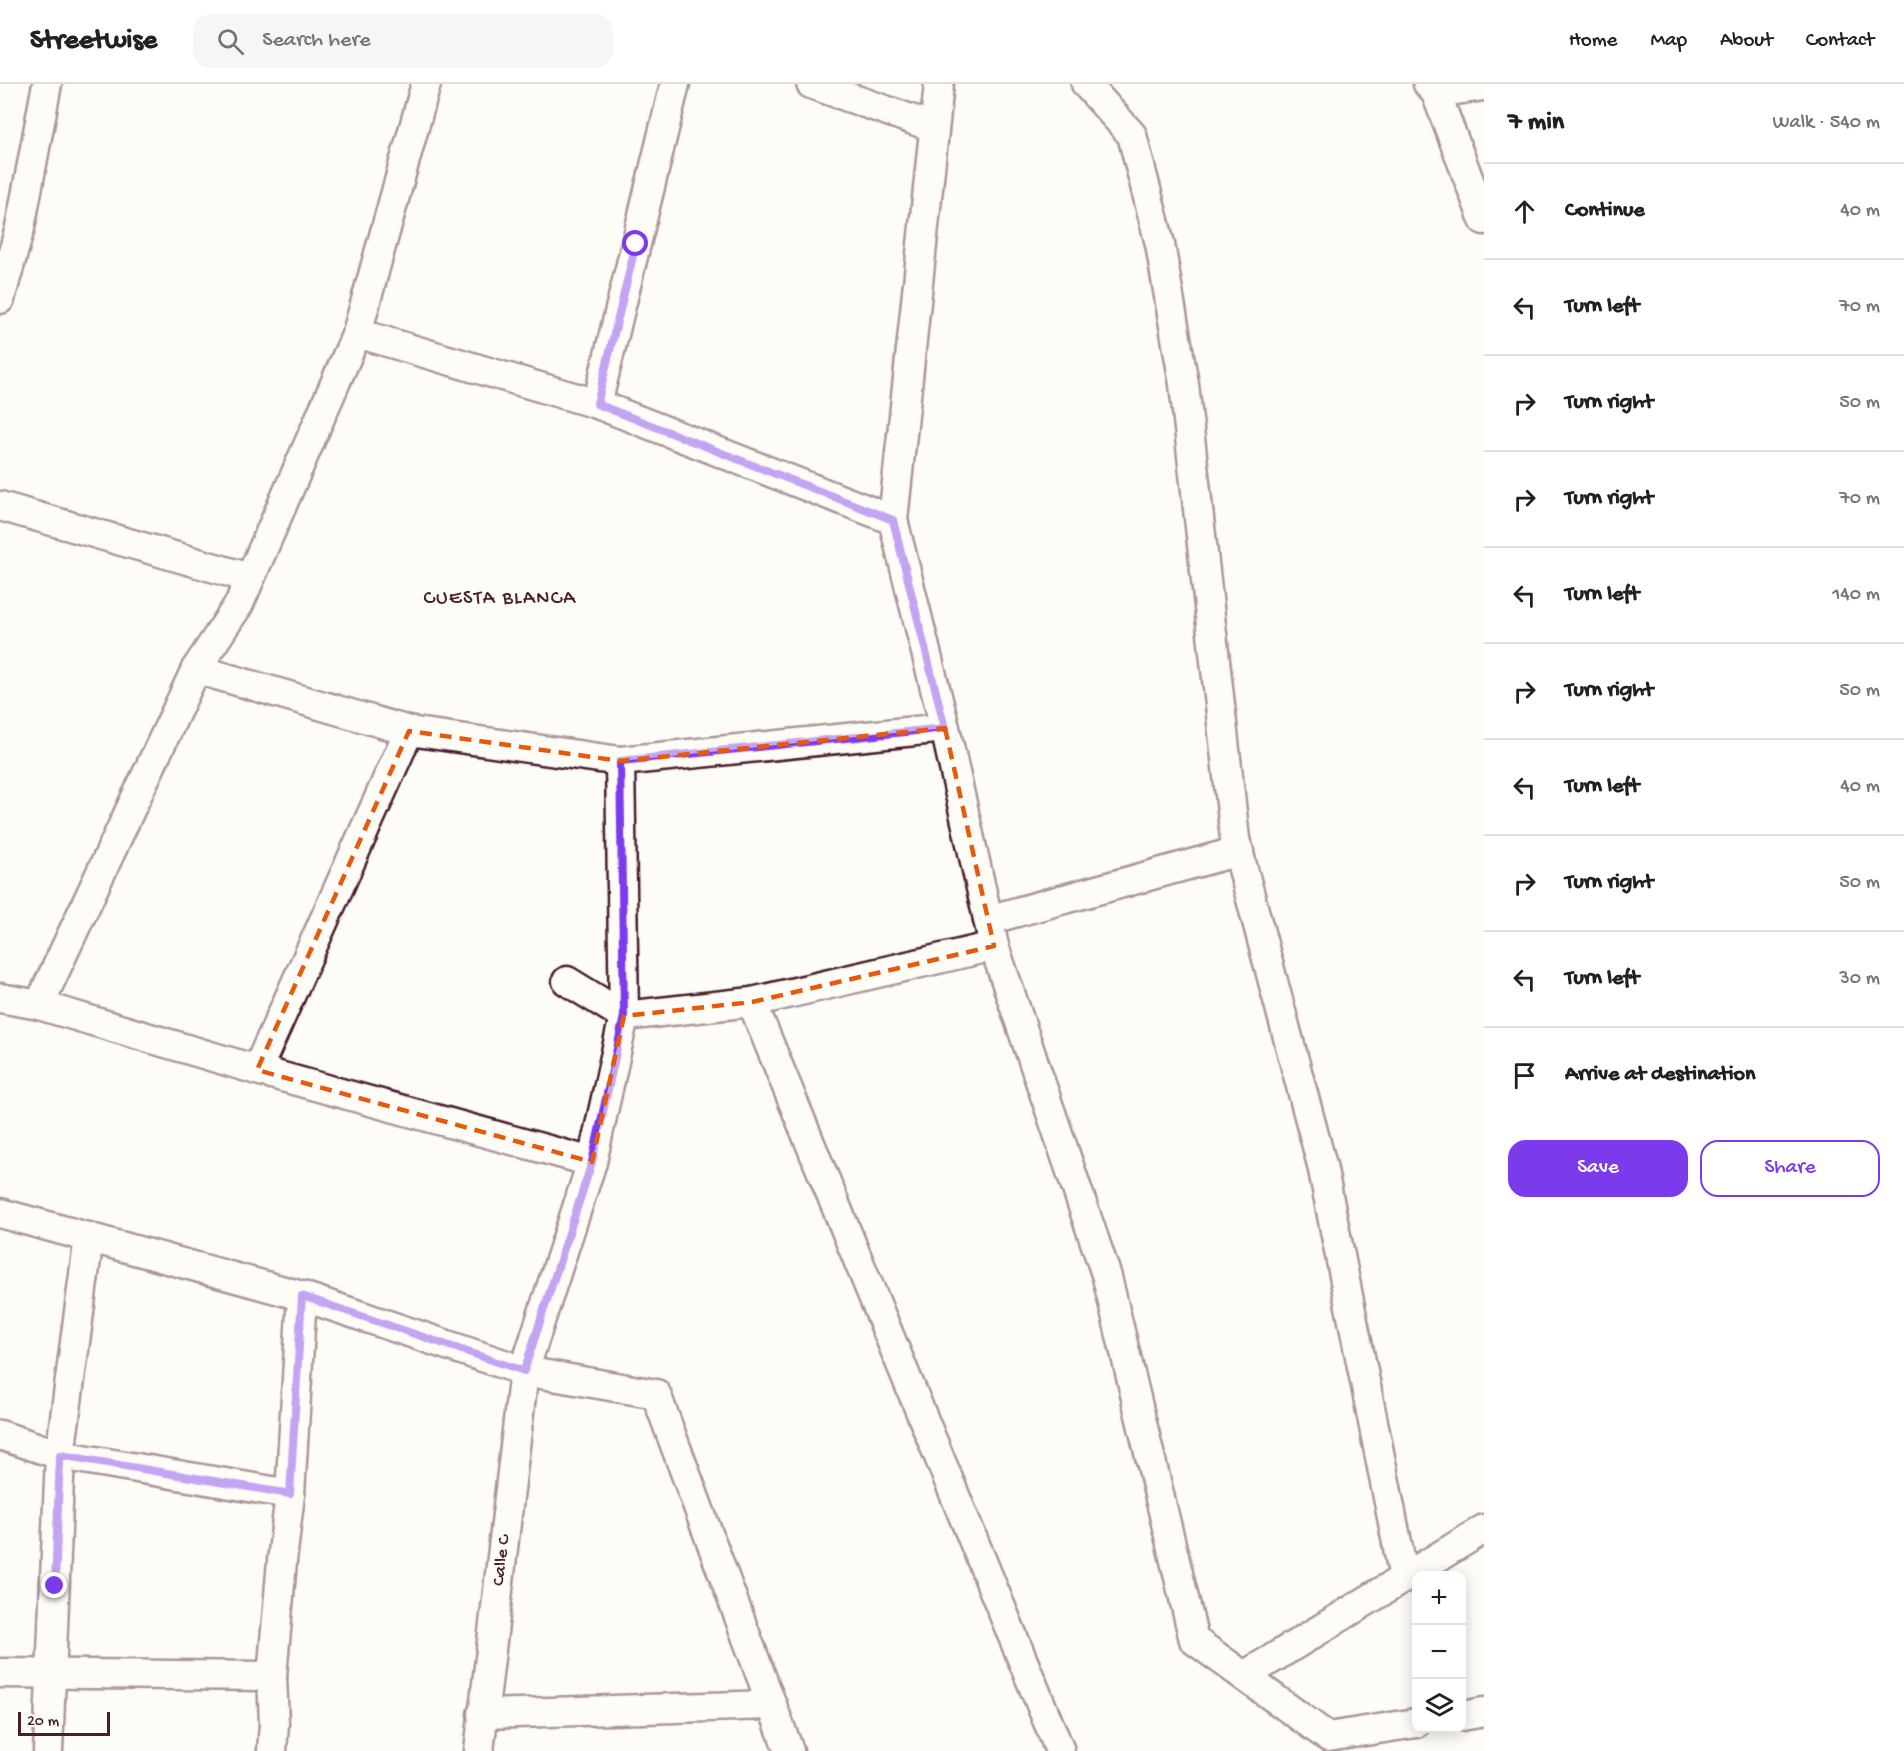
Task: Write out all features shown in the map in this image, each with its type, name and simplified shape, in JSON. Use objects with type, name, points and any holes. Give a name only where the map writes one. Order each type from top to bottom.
[{"type":"street","points":[[0,298],[12,209],[47,84]]},
{"type":"street","points":[[39,1005],[196,669],[239,604],[357,333],[426,84]]},
{"type":"street","points":[[597,404],[675,84]]},
{"type":"street","points":[[811,84],[933,127]]},
{"type":"street","points":[[939,84],[893,520],[945,728],[991,933],[1107,1277],[1194,1640],[1328,1737],[1412,1724]]},
{"type":"street","points":[[1086,84],[1132,135],[1161,244],[1184,384],[1235,839],[1322,1165],[1404,1578]]},
{"type":"street","points":[[1484,86],[1432,89],[1484,220]]},
{"type":"street","points":[[357,333],[597,404],[893,520]]},
{"type":"street","points":[[0,506],[250,578]]},
{"type":"street","points":[[196,669],[408,731],[620,761],[945,728]]},
{"type":"street","points":[[257,1070],[408,731]]},
{"type":"street","name":"Calle C","points":[[479,1751],[524,1371],[592,1162],[624,1016],[620,761]]},
{"type":"street","points":[[567,981],[624,1016],[752,1002],[991,933],[1239,851]]},
{"type":"street","points":[[0,998],[39,1005],[257,1070],[592,1162]]},
{"type":"street","points":[[752,1002],[1060,1751]]},
{"type":"street","points":[[0,1213],[302,1296],[524,1371],[656,1394],[789,1751]]},
{"type":"street","points":[[48,1751],[60,1455],[89,1238]]},
{"type":"street","points":[[275,1751],[272,1676],[290,1494],[302,1296]]},
{"type":"street","points":[[0,1435],[60,1455],[290,1494]]},
{"type":"street","points":[[1244,1676],[1484,1529]]},
{"type":"street","points":[[0,1673],[272,1676]]},
{"type":"street","points":[[482,1714],[772,1705]]},
{"type":"street","points":[[1466,1715],[1484,1712]]},
{"type":"highlighted area","points":[[945,728],[994,946],[752,1002],[624,1016],[592,1162],[257,1070],[409,731],[620,761]]},
{"type":"district","name":"CUESTA BLANCA","points":[[500,599]]},
{"type":"route","points":[[55,1586],[60,1455],[290,1494],[302,1296],[524,1371],[592,1162],[624,1016],[620,761],[945,728],[893,520],[597,404],[636,244]]}]
